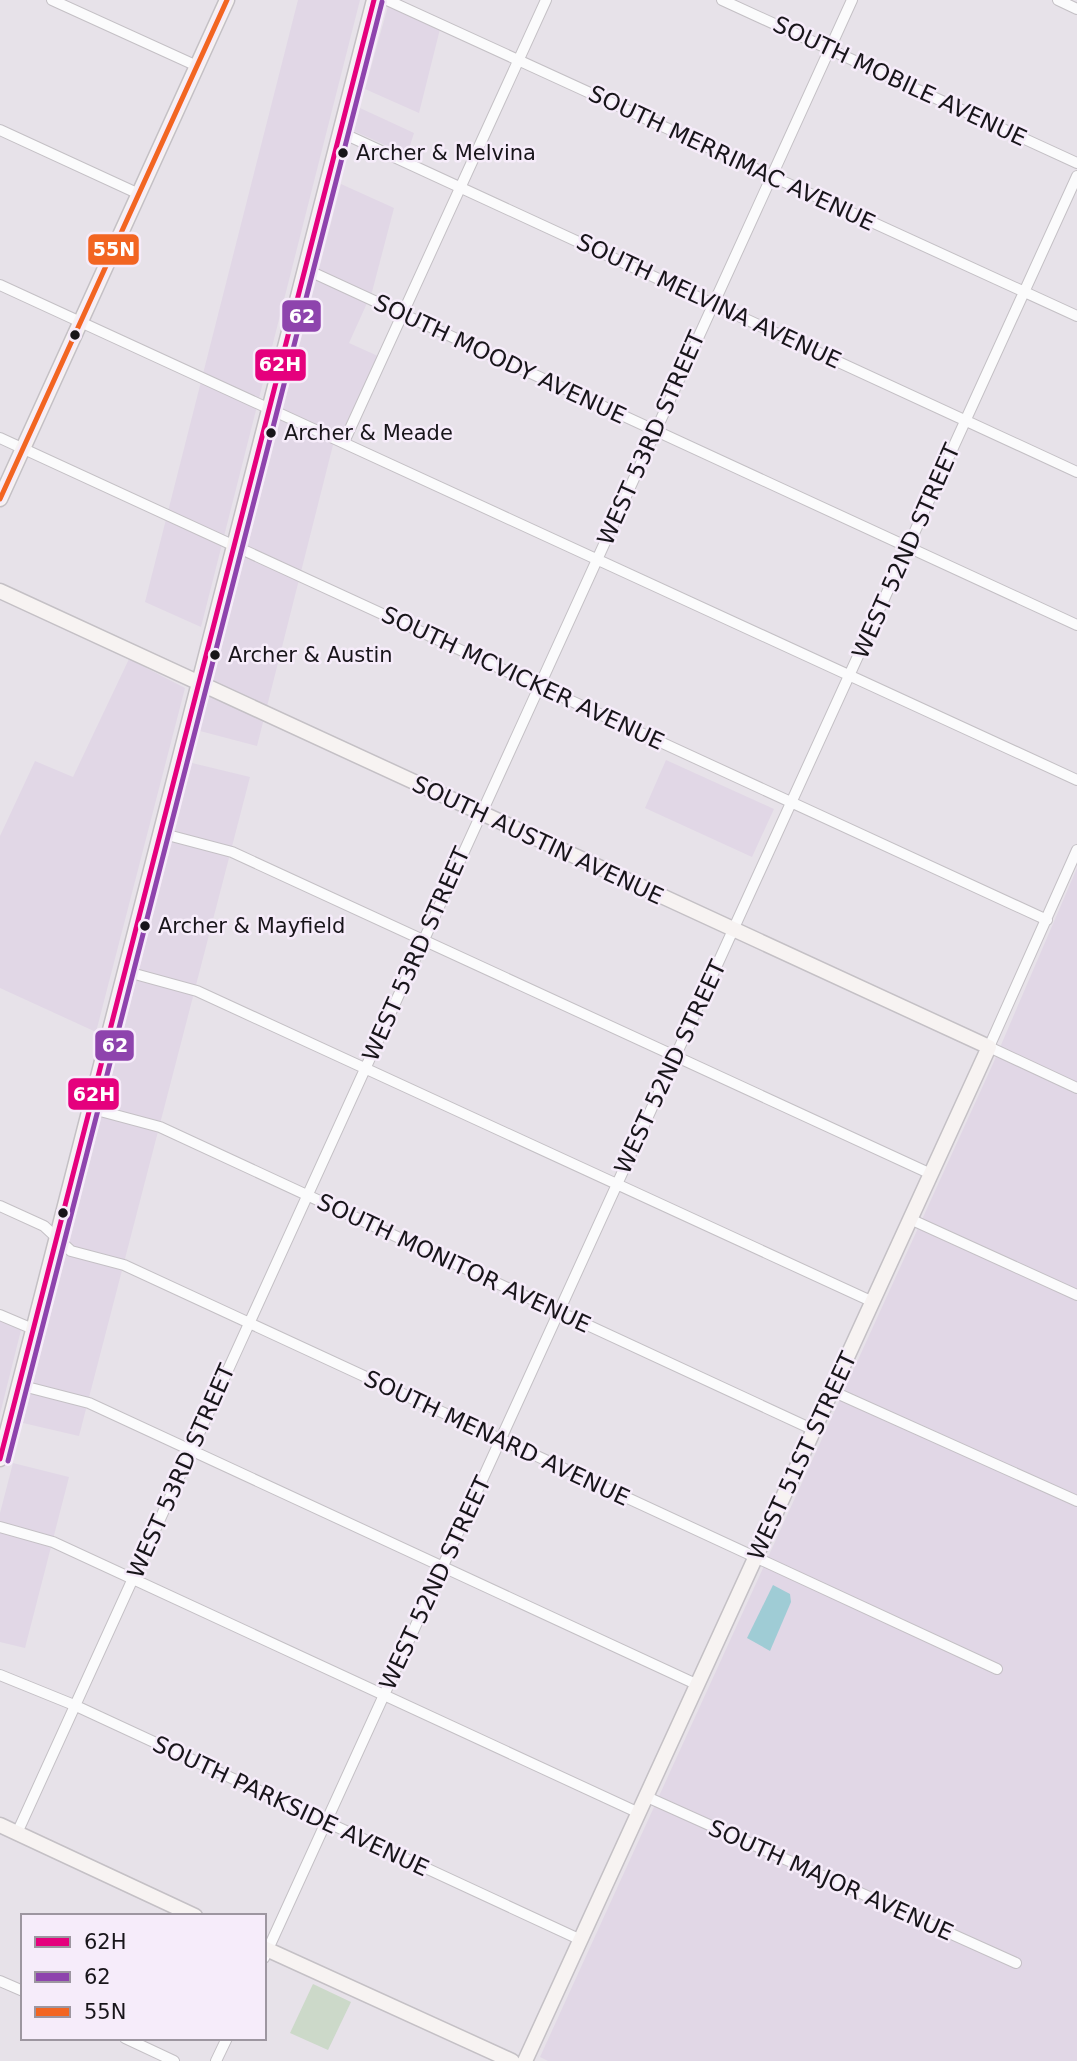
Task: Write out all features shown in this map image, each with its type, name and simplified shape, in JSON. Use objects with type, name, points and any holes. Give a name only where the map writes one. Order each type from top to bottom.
[{"type":"main road","points":[[0,499],[227,0]]},
{"type":"main road","points":[[0,1459],[374,0]]},
{"type":"main road","name":"SOUTH AUSTIN AVENUE","points":[[0,591],[989,1047]]},
{"type":"main road","name":"WEST 51ST STREET","points":[[525,2061],[989,1047]]},
{"type":"main road","points":[[0,1825],[191,1914]]},
{"type":"main road","points":[[266,1952],[512,2061]]},
{"type":"street","points":[[52,0],[197,66]]},
{"type":"street","name":"SOUTH MERRIMAC AVENUE","points":[[387,0],[1077,316]]},
{"type":"street","points":[[344,442],[546,0]]},
{"type":"street","name":"SOUTH MOBILE AVENUE","points":[[722,0],[1077,163]]},
{"type":"street","name":"WEST 53RD STREET","points":[[17,1833],[852,0]]},
{"type":"street","points":[[1058,0],[1077,9]]},
{"type":"street","points":[[0,130],[139,194]]},
{"type":"street","name":"SOUTH MELVINA AVENUE","points":[[340,132],[1077,472]]},
{"type":"street","name":"WEST 52ND STREET","points":[[266,1950],[1077,176]]},
{"type":"street","name":"SOUTH MOODY AVENUE","points":[[304,269],[1077,625]]},
{"type":"street","points":[[0,285],[1077,780]]},
{"type":"street","name":"SOUTH MCVICKER AVENUE","points":[[0,438],[1046,920]]},
{"type":"street","points":[[160,834],[232,852],[931,1174]]},
{"type":"street","name":"WEST 51ST STREET","points":[[989,1047],[1077,850]]},
{"type":"street","points":[[124,971],[197,991],[873,1302]]},
{"type":"street","name":"SOUTH AUSTIN AVENUE","points":[[989,1047],[1077,1088]]},
{"type":"street","name":"SOUTH MONITOR AVENUE","points":[[89,1108],[160,1127],[814,1430]]},
{"type":"street","name":"SOUTH MENARD AVENUE","points":[[0,1206],[44,1226],[71,1251],[124,1265],[997,1669]]},
{"type":"street","points":[[910,1219],[1077,1294]]},
{"type":"street","points":[[0,1315],[33,1329]]},
{"type":"street","points":[[19,1385],[89,1404],[698,1685]]},
{"type":"street","points":[[832,1391],[1077,1501]]},
{"type":"street","points":[[0,1527],[53,1542],[639,1813]]},
{"type":"street","name":"SOUTH PARKSIDE AVENUE","points":[[0,1675],[75,1705],[581,1940]]},
{"type":"street","name":"SOUTH MAJOR AVENUE","points":[[647,1797],[1016,1963]]},
{"type":"street","points":[[0,1981],[21,1990]]},
{"type":"street","points":[[129,2040],[174,2061]]},
{"type":"street","points":[[216,2061],[226,2040]]},
{"type":"shaded area","points":[[298,0],[360,0],[201,627],[145,602]]},
{"type":"shaded area","points":[[388,6],[440,29],[419,113],[365,89]]},
{"type":"shaded area","points":[[360,108],[414,133],[407,155],[354,131]]},
{"type":"shaded area","points":[[341,184],[394,208],[372,292],[349,343],[380,357],[340,443],[334,441],[257,746],[200,731]]},
{"type":"shaded area","points":[[129,659],[185,688],[96,1032],[0,988],[0,836],[35,761],[73,777]]},
{"type":"shaded area","points":[[666,760],[774,809],[752,857],[645,808]]},
{"type":"shaded area","points":[[192,763],[250,777],[79,1436],[23,1423]]},
{"type":"shaded area","points":[[1077,868],[1077,2061],[548,2061],[540,2057],[992,1066]]},
{"type":"shaded area","points":[[0,1320],[21,1330],[0,1414]]},
{"type":"shaded area","points":[[13,1463],[69,1477],[25,1648],[0,1642],[0,1513]]},
{"type":"green space","points":[[313,1984],[351,2002],[328,2050],[290,2033]]},
{"type":"water","points":[[773,1585],[790,1594],[791,1602],[770,1651],[747,1638]]},
{"type":"transit line","name":"55N","points":[[0,499],[227,0]]},
{"type":"transit line","name":"62H","points":[[0,1459],[374,0]]},
{"type":"transit line","name":"62","points":[[8,1461],[382,2]]},
{"type":"place","name":"Archer & Melvina","points":[[343,153]]},
{"type":"place","name":"Archer & Meade","points":[[271,433]]},
{"type":"place","name":"Archer & Austin","points":[[215,655]]},
{"type":"place","name":"Archer & Mayfield","points":[[145,926]]}]
